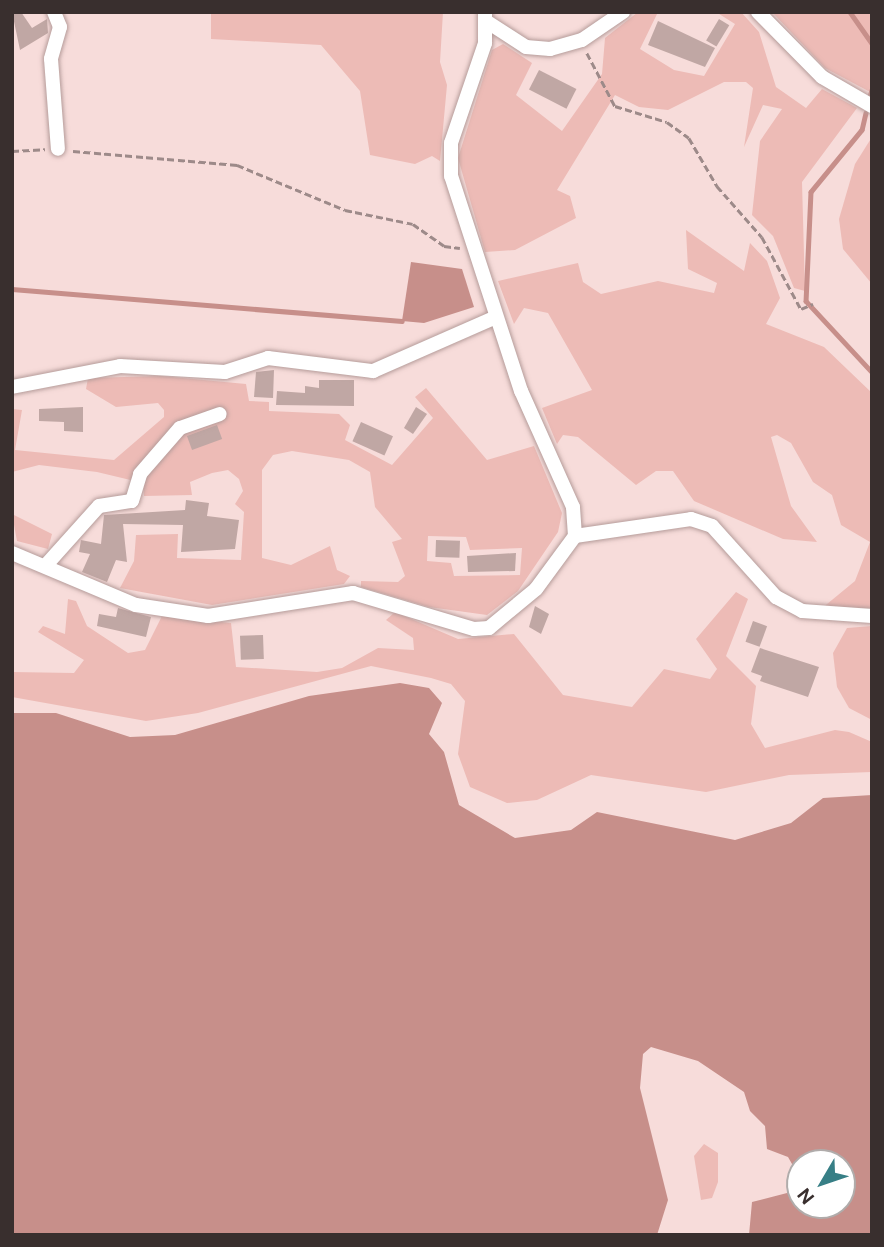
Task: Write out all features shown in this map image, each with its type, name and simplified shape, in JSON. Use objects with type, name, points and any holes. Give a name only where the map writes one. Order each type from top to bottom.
[{"type":"street","points":[[54,12],[60,27],[51,58],[58,149]]},
{"type":"street","points":[[12,553],[47,564],[136,605],[208,616],[353,593],[474,629],[489,628],[536,589],[575,536],[572,507],[496,317],[473,248],[450,160],[487,18],[538,50],[582,40],[622,12]]},
{"type":"street","points":[[758,12],[822,78],[872,106]]},
{"type":"street","points":[[12,387],[120,366],[225,372],[268,358],[381,370],[496,317]]},
{"type":"street","points":[[47,564],[99,506],[132,501],[140,474],[180,428],[220,414]]},
{"type":"street","points":[[575,536],[691,519],[712,526],[776,597],[802,611],[872,615]]},
{"type":"path","points":[[582,40],[615,106],[667,122],[690,138],[805,307],[813,304]]},
{"type":"path","points":[[12,151],[58,149],[237,165],[345,210],[413,224],[444,246],[473,248]]},
{"type":"shaded area","points":[[211,12],[443,12],[440,62],[447,85],[440,161],[432,156],[415,164],[370,155],[360,91],[321,45],[211,39]]},
{"type":"shaded area","points":[[638,12],[658,12],[640,49],[674,70],[704,76],[735,24],[716,12],[741,12],[759,32],[776,87],[806,108],[822,89],[857,108],[802,182],[805,291],[794,288],[773,236],[752,215],[760,141],[782,109],[763,105],[744,147],[753,88],[746,82],[724,82],[668,110],[639,107],[615,95],[557,190],[570,196],[576,218],[515,250],[485,252],[458,158],[492,50],[503,44],[532,63],[516,95],[562,131],[602,74],[605,38]]},
{"type":"shaded area","points":[[772,12],[872,12],[872,93],[825,68]]},
{"type":"shaded area","points":[[872,137],[872,284],[843,249],[839,219],[855,164]]},
{"type":"shaded area","points":[[686,230],[744,271],[750,243],[767,261],[780,298],[766,324],[824,347],[872,393],[872,608],[821,609],[855,581],[870,542],[841,525],[832,495],[813,482],[791,443],[777,435],[771,437],[791,506],[817,542],[783,539],[694,501],[673,471],[656,471],[636,485],[578,437],[563,435],[557,444],[542,408],[592,390],[548,313],[524,308],[514,324],[498,281],[578,263],[583,282],[601,294],[658,281],[714,293],[717,283],[688,269]]},
{"type":"shaded area","points":[[411,262],[462,269],[474,307],[424,323],[402,321]]},
{"type":"shaded area","points":[[161,376],[246,384],[249,401],[269,402],[269,411],[339,414],[350,425],[345,440],[392,465],[433,418],[415,397],[426,388],[487,460],[534,446],[562,513],[558,532],[518,591],[487,615],[429,607],[361,587],[361,581],[398,582],[405,576],[392,542],[402,539],[375,507],[370,472],[349,460],[292,451],[273,455],[262,470],[262,558],[291,565],[330,546],[337,570],[350,576],[344,584],[212,605],[120,588],[134,561],[136,535],[178,534],[177,558],[241,560],[244,512],[235,504],[243,491],[239,479],[228,470],[190,482],[192,495],[144,496],[143,483],[97,472],[39,465],[12,472],[12,409],[22,410],[15,450],[114,460],[164,417],[164,410],[158,403],[116,407],[86,389],[88,378]],"holes":[[[428,536],[466,537],[470,550],[522,548],[520,575],[454,576],[451,563],[427,561]]]},
{"type":"shaded area","points":[[12,514],[52,534],[48,549],[17,541]]},
{"type":"shaded area","points":[[736,592],[748,599],[726,656],[756,686],[751,724],[765,748],[835,730],[849,732],[872,742],[872,772],[789,775],[706,792],[591,775],[537,800],[507,803],[470,787],[458,754],[465,701],[451,684],[431,678],[371,666],[198,713],[146,721],[12,697],[12,672],[74,673],[84,660],[38,632],[43,626],[65,634],[68,599],[76,601],[87,626],[128,653],[145,650],[162,616],[231,623],[236,667],[317,672],[342,668],[378,648],[414,650],[413,638],[386,620],[395,612],[458,639],[514,634],[563,695],[632,707],[664,669],[710,679],[717,669],[696,639]]},
{"type":"shaded area","points":[[872,626],[872,720],[849,708],[837,687],[833,653],[847,628]]},
{"type":"shaded area","points":[[400,683],[429,688],[442,703],[429,734],[444,752],[459,805],[515,838],[571,830],[597,812],[735,840],[791,823],[823,798],[872,795],[872,1235],[749,1235],[752,1202],[786,1193],[786,1219],[856,1219],[856,1149],[786,1149],[786,1156],[767,1149],[765,1126],[750,1111],[744,1092],[698,1061],[651,1047],[643,1054],[640,1088],[668,1200],[657,1235],[12,1235],[12,713],[56,713],[130,737],[175,735],[309,696]]},
{"type":"shaded area","points":[[704,1144],[718,1153],[718,1182],[712,1198],[701,1200],[694,1156]]},
{"type":"building","points":[[12,12],[21,12],[32,28],[47,19],[48,33],[20,50]]},
{"type":"building","points":[[719,19],[729,25],[716,47],[706,40]]},
{"type":"building","points":[[658,21],[715,48],[705,67],[648,45]]},
{"type":"building","points":[[539,70],[576,89],[566,109],[529,90]]},
{"type":"building","points":[[274,370],[273,398],[254,397],[256,372]]},
{"type":"building","points":[[319,380],[354,380],[354,406],[276,405],[277,391],[305,393],[305,386],[319,388]]},
{"type":"building","points":[[83,407],[83,432],[64,431],[64,422],[39,421],[39,409]]},
{"type":"building","points":[[416,407],[427,414],[413,434],[404,428]]},
{"type":"building","points":[[361,422],[393,436],[384,455],[352,441]]},
{"type":"building","points":[[217,425],[222,439],[192,450],[187,436]]},
{"type":"building","points":[[186,500],[209,503],[207,516],[239,520],[235,549],[181,552],[183,525],[123,524],[127,562],[116,560],[107,582],[82,572],[90,554],[79,552],[81,540],[101,544],[104,515],[185,510]]},
{"type":"building","points":[[436,540],[460,541],[459,558],[435,557]]},
{"type":"building","points":[[516,553],[515,571],[468,572],[467,556]]},
{"type":"building","points":[[535,606],[549,614],[541,634],[529,627]]},
{"type":"building","points":[[118,608],[151,617],[146,637],[97,626],[99,614],[116,617]]},
{"type":"building","points":[[753,621],[767,626],[760,647],[745,642]]},
{"type":"building","points":[[263,635],[264,659],[241,660],[240,636]]},
{"type":"building","points":[[760,648],[819,667],[808,697],[760,681],[762,676],[751,672]]},
{"type":"waterway","points":[[850,12],[872,44]]},
{"type":"waterway","points":[[870,95],[872,89]]},
{"type":"waterway","points":[[866,113],[862,130],[811,192],[806,301],[872,372]]},
{"type":"waterway","points":[[12,289],[402,321]]}]
